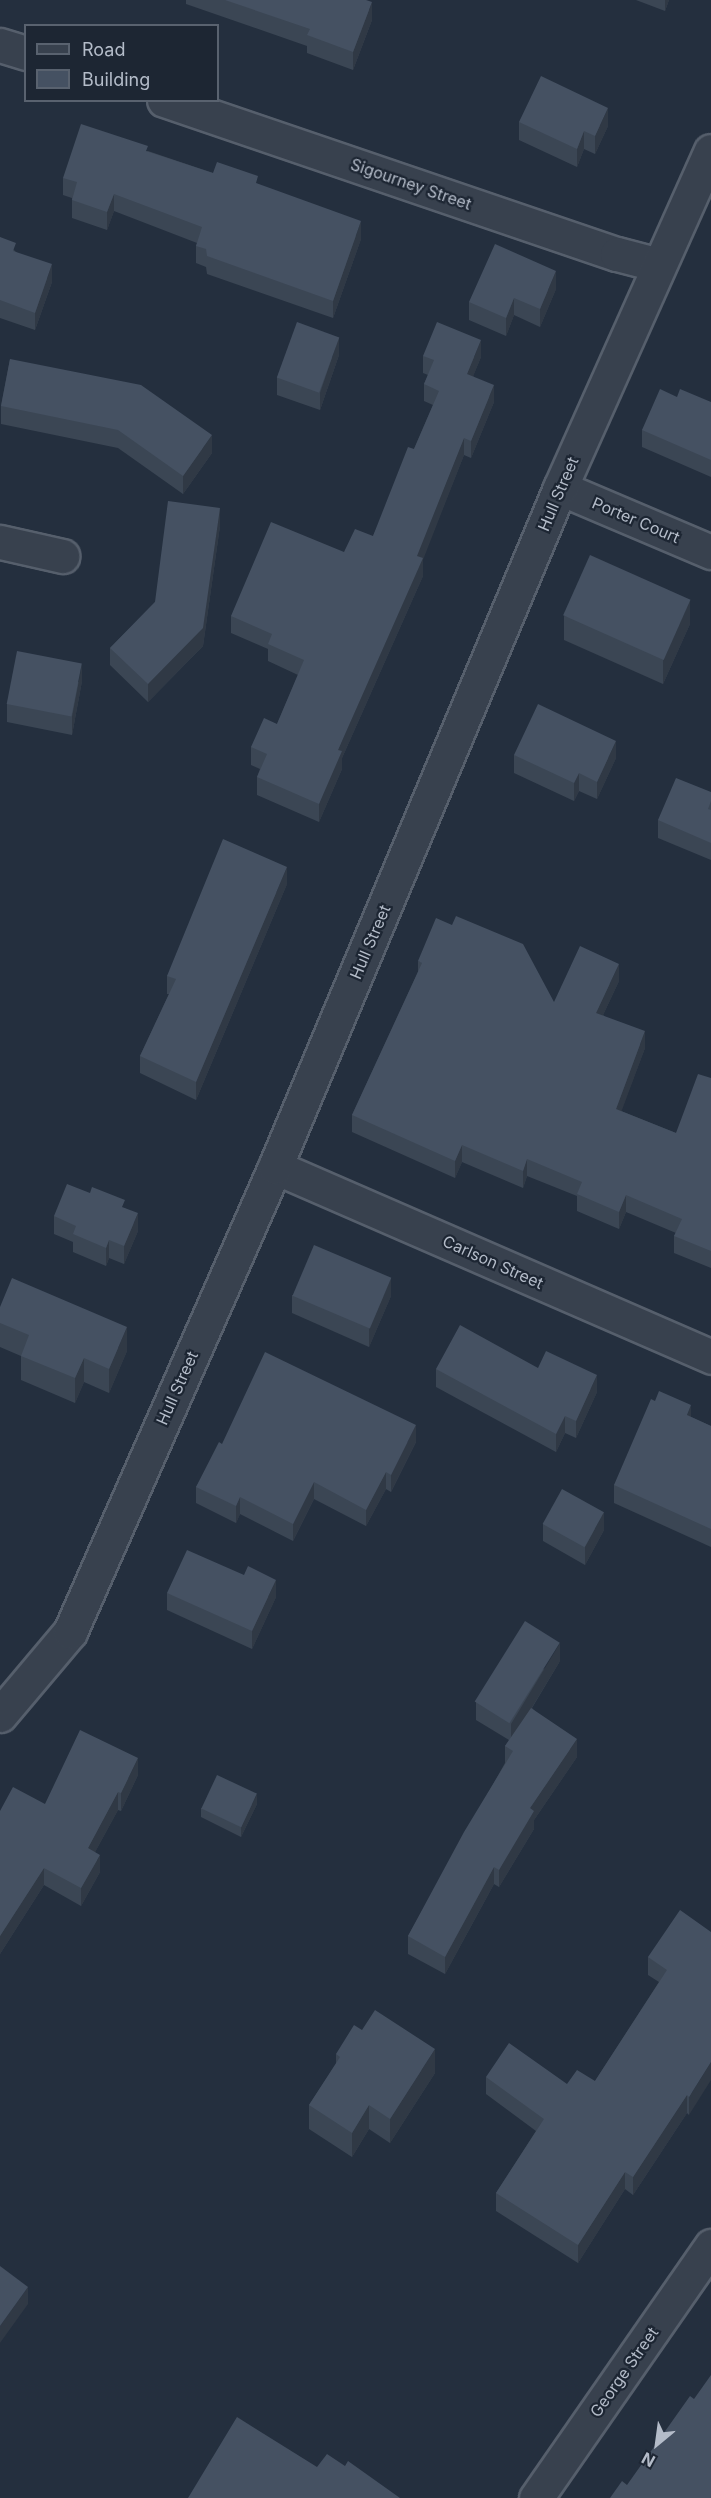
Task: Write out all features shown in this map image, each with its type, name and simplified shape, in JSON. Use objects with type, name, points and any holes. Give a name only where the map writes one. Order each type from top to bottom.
[{"type":"street","points":[[0,45],[24,52]]},
{"type":"street","name":"Sigourney Street","points":[[170,102],[617,254],[659,265]]},
{"type":"street","name":"Hull Street","points":[[0,1715],[70,1632],[275,1167],[561,488],[711,151]]},
{"type":"street","name":"Porter Court","points":[[561,488],[711,552]]},
{"type":"street","points":[[0,542],[63,556]]},
{"type":"street","name":"Carlson Street","points":[[275,1167],[711,1357]]},
{"type":"street","name":"George Street","points":[[537,2498],[711,2246]]},
{"type":"building","points":[[225,0],[366,0],[372,2],[353,52],[307,35],[310,29]]},
{"type":"building","points":[[541,76],[608,108],[595,136],[584,131],[577,149],[519,122]]},
{"type":"building","points":[[81,124],[148,146],[146,151],[213,173],[217,162],[258,176],[256,183],[361,221],[333,301],[207,256],[206,249],[196,246],[202,227],[114,194],[107,212],[72,200],[77,182],[63,178]]},
{"type":"building","points":[[0,237],[16,243],[13,251],[52,264],[35,313],[0,300]]},
{"type":"building","points":[[495,244],[556,271],[540,309],[514,298],[506,318],[469,302]]},
{"type":"building","points":[[297,322],[339,337],[319,393],[277,377]]},
{"type":"building","points":[[437,322],[481,340],[467,374],[494,385],[471,441],[464,438],[417,556],[423,558],[338,750],[342,751],[319,804],[257,777],[267,754],[251,747],[264,718],[277,724],[304,660],[268,644],[272,634],[231,616],[271,522],[344,552],[355,529],[373,536],[408,447],[414,449],[439,391],[424,384],[434,360],[423,356]]},
{"type":"building","points":[[10,359],[141,385],[212,435],[183,476],[118,430],[1,406]]},
{"type":"building","points":[[660,389],[677,397],[680,389],[711,402],[711,460],[642,430]]},
{"type":"building","points":[[168,501],[220,508],[203,628],[148,684],[110,648],[155,602]]},
{"type":"building","points":[[590,555],[690,600],[664,660],[563,615]]},
{"type":"building","points":[[17,651],[82,664],[71,717],[7,704]]},
{"type":"building","points":[[538,704],[616,741],[597,782],[579,773],[574,783],[514,755]]},
{"type":"building","points":[[676,778],[711,792],[708,809],[711,810],[711,843],[658,820]]},
{"type":"building","points":[[223,839],[287,867],[196,1082],[140,1056],[176,979],[167,976]]},
{"type":"building","points":[[456,916],[523,944],[554,1002],[580,946],[619,964],[596,1013],[645,1031],[616,1109],[676,1133],[698,1074],[711,1078],[711,1251],[674,1236],[682,1219],[626,1195],[619,1212],[577,1194],[582,1182],[527,1159],[523,1171],[462,1145],[455,1161],[352,1115],[422,963],[418,961],[436,918],[452,925]]},
{"type":"building","points":[[67,1184],[90,1193],[92,1187],[125,1200],[122,1207],[138,1213],[124,1246],[109,1240],[106,1248],[73,1234],[76,1226],[54,1216]]},
{"type":"building","points":[[314,1245],[391,1278],[370,1328],[293,1296]]},
{"type":"building","points":[[12,1278],[127,1327],[109,1369],[84,1358],[75,1378],[21,1356],[29,1335],[0,1323],[0,1307]]},
{"type":"building","points":[[460,1325],[538,1368],[546,1351],[597,1375],[576,1421],[565,1416],[556,1434],[436,1369]]},
{"type":"building","points":[[265,1352],[416,1425],[391,1475],[386,1472],[366,1510],[314,1482],[293,1524],[240,1497],[236,1506],[196,1487],[219,1442],[222,1444]]},
{"type":"building","points":[[659,1391],[691,1405],[687,1415],[711,1426],[711,1529],[614,1485],[651,1399],[655,1401]]},
{"type":"building","points":[[562,1489],[604,1512],[585,1547],[543,1524]]},
{"type":"building","points":[[187,1550],[244,1575],[248,1566],[276,1580],[252,1631],[167,1593]]},
{"type":"building","points":[[525,1621],[560,1643],[509,1723],[475,1702]]},
{"type":"building","points":[[531,1708],[577,1739],[530,1808],[534,1811],[499,1870],[494,1867],[445,1957],[408,1936],[464,1832],[513,1751],[505,1746]]},
{"type":"building","points":[[80,1730],[138,1758],[121,1793],[118,1792],[88,1848],[100,1855],[81,1888],[44,1868],[0,1936],[0,1811],[13,1787],[45,1804]]},
{"type":"building","points":[[217,1775],[257,1794],[241,1827],[201,1809]]},
{"type":"building","points":[[680,1910],[711,1932],[711,2062],[633,2177],[625,2172],[578,2245],[496,2193],[544,2119],[486,2077],[509,2043],[567,2084],[577,2070],[595,2081],[667,1970],[648,1957]]},
{"type":"building","points":[[375,2010],[435,2049],[390,2119],[369,2105],[352,2133],[309,2105],[340,2057],[336,2054],[354,2025],[362,2030]]},
{"type":"building","points":[[0,2266],[28,2287],[0,2326]]},
{"type":"building","points":[[711,2375],[711,2498],[610,2498],[622,2481],[627,2485],[690,2396],[694,2399]]},
{"type":"building","points":[[237,2417],[317,2467],[327,2454],[345,2466],[348,2461],[400,2498],[188,2498]]}]
